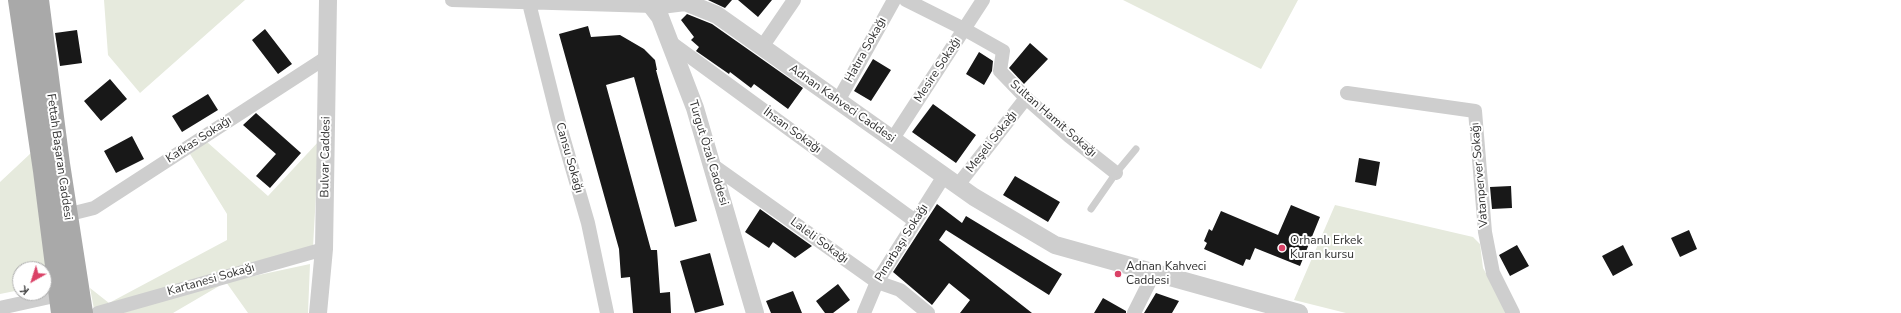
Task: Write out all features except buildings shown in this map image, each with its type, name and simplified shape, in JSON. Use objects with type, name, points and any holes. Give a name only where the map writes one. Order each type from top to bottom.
[{"type":"main road","name":"Fettah Başaran Caddesi","points":[[19,0],[60,304]]},
{"type":"main road","name":"Fettah Başaran Caddesi","points":[[38,0],[66,215],[82,313]]},
{"type":"street","name":"Bulvar Caddesi","points":[[318,313],[324,249],[328,0]]},
{"type":"street","points":[[452,0],[529,3],[652,2]]},
{"type":"street","points":[[762,47],[794,0]]},
{"type":"street","name":"Hatıra Sokağı","points":[[838,101],[894,0]]},
{"type":"street","name":"Sultan Hamit Sokağı","points":[[906,0],[964,28],[1003,51],[1000,72],[1068,136],[1116,173]]},
{"type":"street","name":"Mesire Sokağı","points":[[892,140],[983,0]]},
{"type":"street","name":"Adnan Kahveci Caddesi","points":[[652,2],[685,2],[717,15],[974,197],[1055,245],[1154,273],[1265,309],[1299,313]]},
{"type":"street","name":"Turgut Özal Caddesi","points":[[652,2],[660,16],[695,108],[755,313]]},
{"type":"street","name":"Cansu Sokağı","points":[[529,3],[559,123],[588,223],[607,313]]},
{"type":"street","name":"İhsan Sokağı","points":[[670,42],[915,221]]},
{"type":"street","name":"Kafkas Sokağı","points":[[66,215],[94,208],[327,57]]},
{"type":"street","name":"Vatanperver Sokağı","points":[[1347,93],[1475,111],[1486,236],[1493,273],[1514,313]]},
{"type":"street","name":"Meşeli Sokağı","points":[[951,180],[1026,98]]},
{"type":"street","name":"Laleli Sokağı","points":[[711,164],[876,282],[900,290],[928,313]]},
{"type":"street","name":"Pınarbaşı Sokağı","points":[[864,313],[876,282],[915,221],[951,180]]},
{"type":"street","name":"Kartanesi Sokağı","points":[[98,313],[324,249]]},
{"type":"street","points":[[1134,313],[1154,273]]},
{"type":"street","points":[[0,308],[60,304]]},
{"type":"lane","points":[[1090,209],[1116,173],[1136,149]]},
{"type":"shaded area","points":[[104,0],[245,0],[140,93],[108,55]]},
{"type":"shaded area","points":[[1123,0],[1298,0],[1261,69]]},
{"type":"shaded area","points":[[319,141],[313,247],[94,309],[90,288],[109,303],[227,240],[227,214],[190,154],[207,142],[268,196]]},
{"type":"shaded area","points":[[31,153],[45,261],[12,261],[12,292],[0,294],[0,182]]},
{"type":"shaded area","points":[[1335,205],[1473,237],[1480,244],[1483,268],[1508,313],[1346,313],[1294,300]]},
{"type":"shaded area","points":[[310,264],[308,313],[248,313],[226,282]]},
{"type":"shaded area","points":[[226,282],[173,313],[122,313]]},
{"type":"place","name":"Orhanlı Erkek Kuran kursu","points":[[1282,248]]},
{"type":"place","name":"Adnan Kahveci Caddesi","points":[[1118,274]]}]
